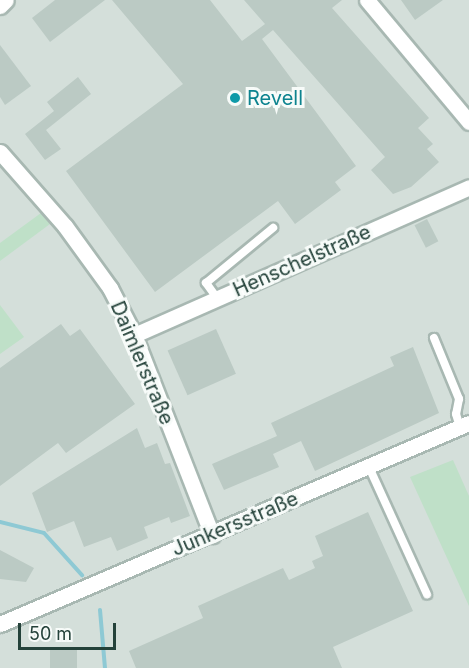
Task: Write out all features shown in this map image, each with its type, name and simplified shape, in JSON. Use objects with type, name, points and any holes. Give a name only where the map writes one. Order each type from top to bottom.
[{"type":"street","points":[[0,6],[6,0]]},
{"type":"street","points":[[368,0],[469,122]]},
{"type":"street","name":"Daimlerstraße","points":[[0,152],[65,226],[110,288],[134,335],[212,535]]},
{"type":"street","name":"Henschelstraße","points":[[134,335],[469,187]]},
{"type":"street","name":"Junkersstraße","points":[[0,624],[464,425]]},
{"type":"lane","points":[[217,298],[206,283],[273,228]]},
{"type":"lane","points":[[434,338],[459,399],[456,414],[464,425]]},
{"type":"lane","points":[[369,467],[427,594]]},
{"type":"shaded area","points":[[0,0],[469,0],[469,668],[0,668]]},
{"type":"green space","points":[[41,213],[50,224],[0,261],[0,243]]},
{"type":"green space","points":[[0,305],[24,337],[0,354]]},
{"type":"green space","points":[[453,460],[469,496],[469,606],[410,477]]},
{"type":"building","points":[[55,0],[105,0],[50,42],[32,18]]},
{"type":"building","name":"Revell","points":[[112,0],[210,0],[242,41],[265,24],[244,0],[342,0],[332,8],[429,118],[418,128],[433,144],[427,149],[439,162],[411,187],[393,194],[371,170],[385,157],[273,30],[262,39],[356,166],[335,182],[341,190],[295,224],[278,201],[155,292],[66,171],[183,84]]},
{"type":"building","points":[[401,0],[443,0],[415,20]]},
{"type":"building","points":[[0,45],[31,86],[5,105],[0,97]]},
{"type":"building","points":[[78,77],[91,94],[46,130],[61,149],[45,160],[25,134],[54,111],[47,102]]},
{"type":"building","points":[[427,219],[438,241],[426,248],[415,225]]},
{"type":"building","points":[[61,324],[70,336],[80,329],[135,404],[66,453],[58,443],[0,486],[0,368]]},
{"type":"building","points":[[216,329],[236,374],[188,395],[168,351]]},
{"type":"building","points":[[413,347],[439,413],[315,471],[301,441],[273,454],[279,467],[224,490],[212,464],[277,436],[271,423],[394,366],[390,357]]},
{"type":"building","points":[[137,428],[145,448],[157,443],[165,464],[170,463],[190,516],[171,523],[169,517],[144,527],[148,538],[117,551],[111,537],[84,547],[74,521],[47,532],[32,493]]},
{"type":"building","points":[[368,512],[413,611],[333,647],[342,668],[136,668],[129,651],[203,618],[198,606],[283,568],[289,580],[315,568],[312,561],[323,556],[315,536]]},
{"type":"building","points":[[0,550],[34,568],[26,582],[0,579]]},
{"type":"building","points":[[50,650],[77,650],[77,668],[50,668]]},
{"type":"waterway","points":[[0,522],[44,533],[82,575]]},
{"type":"waterway","points":[[100,610],[105,668]]},
{"type":"place","name":"Revell","points":[[235,98]]}]
